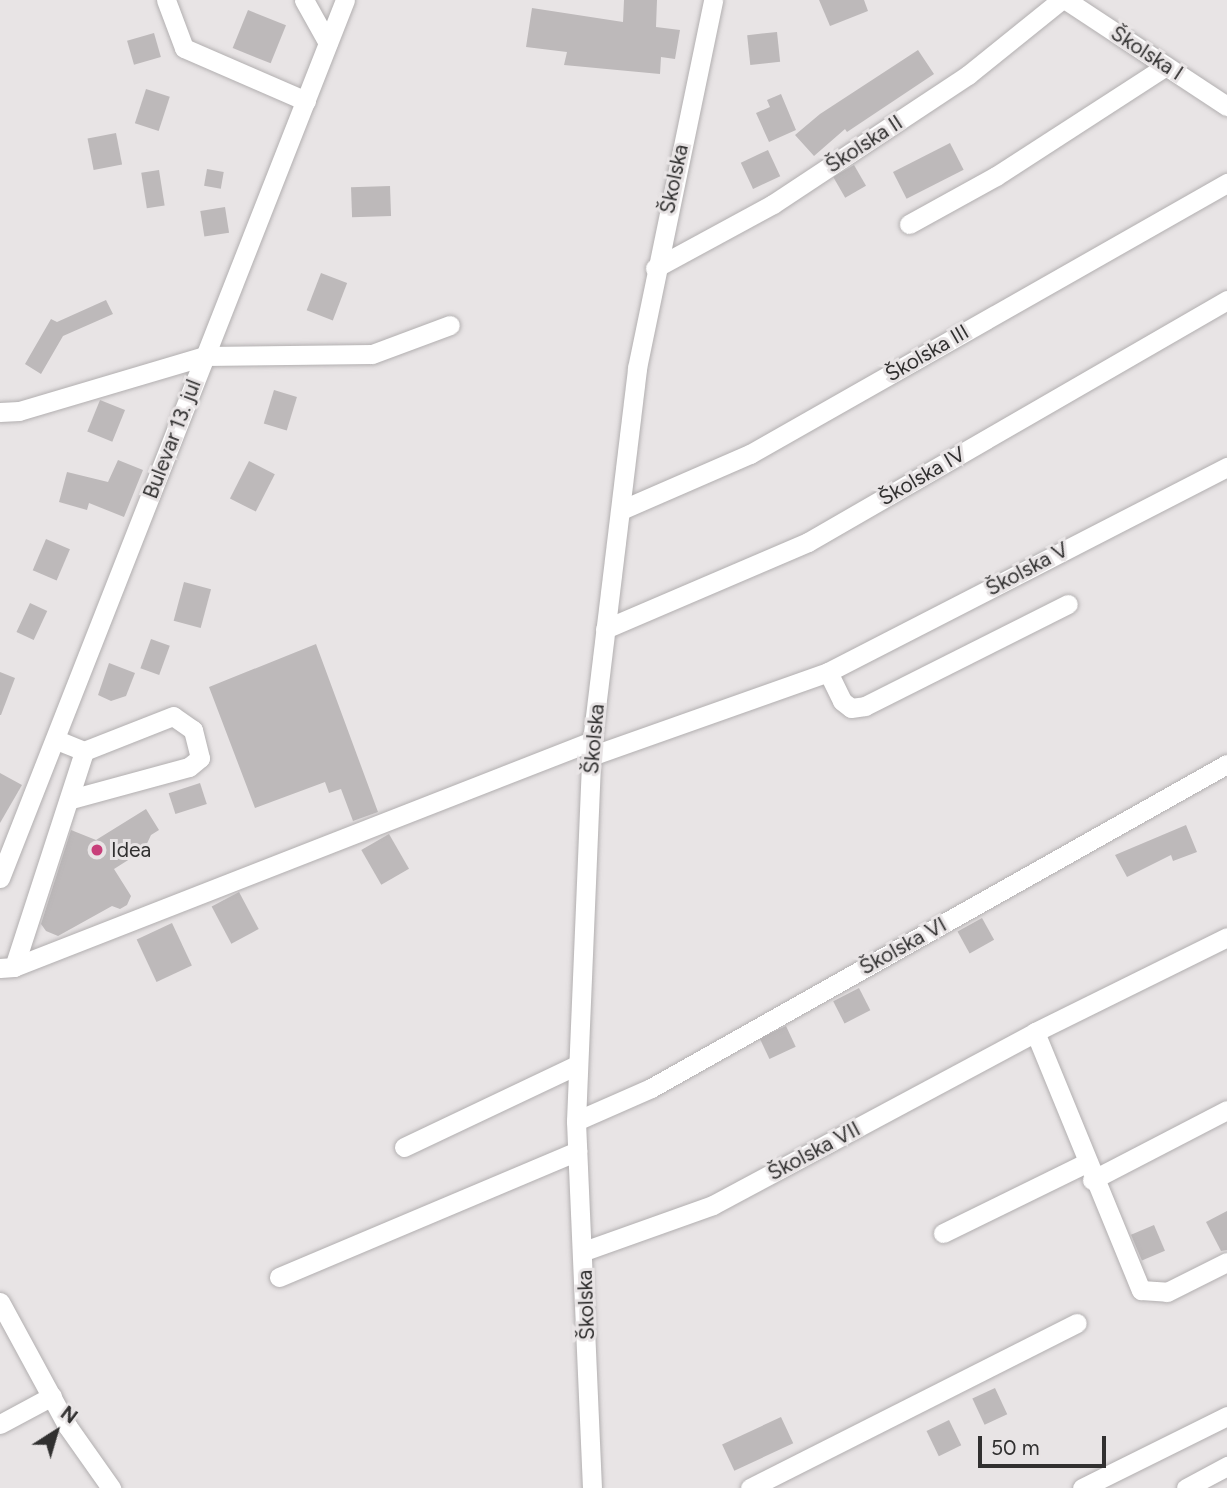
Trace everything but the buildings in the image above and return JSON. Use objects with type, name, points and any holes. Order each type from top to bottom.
[{"type":"street","points":[[166,0],[184,48],[306,101]]},
{"type":"street","points":[[304,0],[328,43]]},
{"type":"street","name":"Bulevar 13. jul","points":[[0,878],[345,0]]},
{"type":"street","name":"Školska","points":[[592,1488],[584,1251],[576,1121],[592,749],[637,368],[655,268],[713,0]]},
{"type":"street","name":"Školska II","points":[[655,268],[808,181],[968,75],[1061,0]]},
{"type":"street","name":"Školska I","points":[[1066,0],[1227,106]]},
{"type":"street","points":[[909,224],[996,176],[1166,66]]},
{"type":"street","name":"Školska III","points":[[621,510],[750,454],[1227,183]]},
{"type":"street","name":"Školska IV","points":[[605,629],[808,541],[1227,300]]},
{"type":"street","points":[[0,412],[19,411],[205,356],[372,354],[450,325]]},
{"type":"street","name":"Školska V","points":[[7,967],[592,749],[828,672],[1227,467]]},
{"type":"street","points":[[828,672],[842,701],[851,708],[865,706],[1068,604]]},
{"type":"street","points":[[55,739],[84,751],[173,716],[193,730],[200,758],[189,768],[71,799]]},
{"type":"street","points":[[7,967],[71,799],[84,751]]},
{"type":"street","name":"Školska VI","points":[[576,1121],[651,1088],[1227,764]]},
{"type":"street","name":"Školska VII","points":[[584,1251],[713,1205],[1035,1032],[1227,937]]},
{"type":"street","points":[[1035,1032],[1089,1172],[1141,1290],[1167,1292],[1227,1262]]},
{"type":"street","points":[[404,1147],[577,1065]]},
{"type":"street","points":[[943,1233],[1227,1110]]},
{"type":"street","points":[[279,1277],[577,1151]]},
{"type":"street","points":[[0,1302],[52,1396],[111,1488]]},
{"type":"street","points":[[750,1488],[1077,1324]]},
{"type":"street","points":[[0,1424],[52,1396]]},
{"type":"street","points":[[1082,1488],[1227,1416]]},
{"type":"street","points":[[1186,1488],[1227,1466]]},
{"type":"place","name":"Idea","points":[[97,850]]}]
